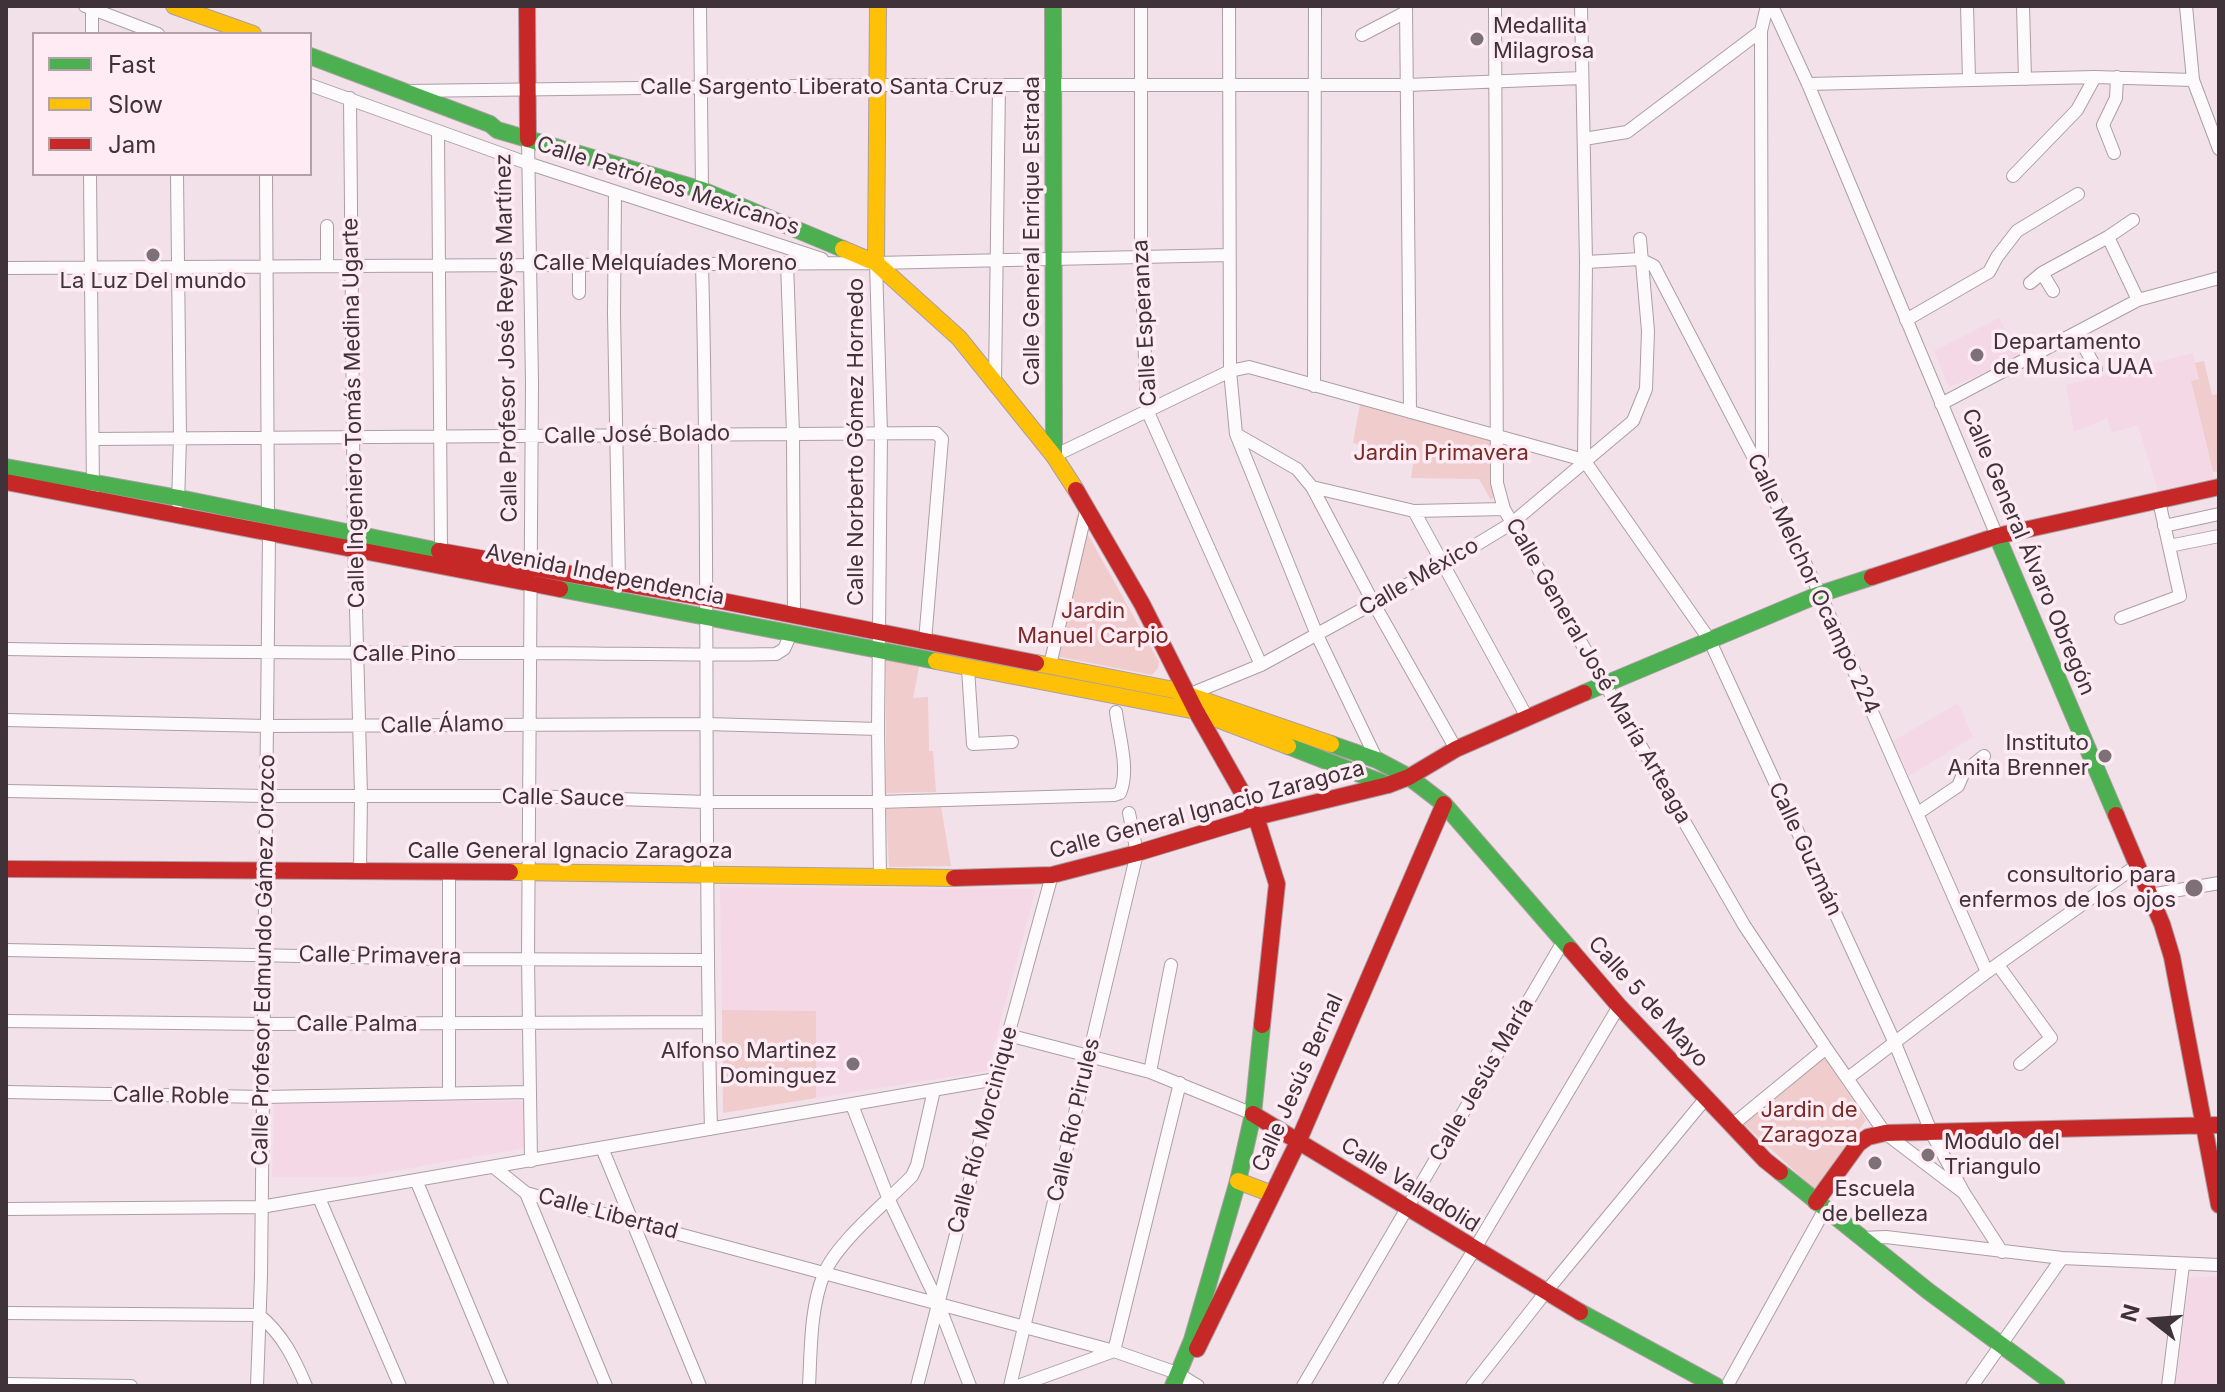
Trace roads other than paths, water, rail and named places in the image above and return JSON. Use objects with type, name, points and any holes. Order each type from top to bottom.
[{"type":"main road","points":[[174,6],[247,32]]},
{"type":"main road","name":"Calle Profesor José Reyes Martínez","points":[[527,6],[528,134]]},
{"type":"main road","name":"Calle Norberto Gómez Hornedo","points":[[876,263],[878,6]]},
{"type":"main road","name":"Calle General Enrique Estrada","points":[[1053,6],[1054,456]]},
{"type":"main road","name":"Calle Petróleos Mexicanos","points":[[312,57],[490,124],[500,120],[528,134],[562,142],[577,153],[702,190],[876,263],[959,338],[1054,456],[1142,604],[1196,711],[1256,817],[1277,884],[1253,1114],[1238,1181],[1192,1340],[1183,1382]]},
{"type":"main road","name":"Avenida Independencia","points":[[6,467],[93,490],[178,506],[268,516],[354,542],[532,576],[619,583],[707,598],[1188,695]]},
{"type":"main road","name":"Avenida Independencia","points":[[6,482],[93,490]]},
{"type":"main road","name":"Calle General Ignacio Zaragoza","points":[[6,869],[706,873],[920,879],[1052,875],[1256,817],[1388,785],[1409,777],[1456,749],[1820,594],[1997,536],[2219,487]]},
{"type":"main road","name":"Avenida Independencia","points":[[178,506],[269,534],[441,551],[707,617],[1196,711]]},
{"type":"main road","name":"Calle General Álvaro Obregón","points":[[1997,536],[2150,895],[2172,957],[2212,1126],[2219,1205]]},
{"type":"main road","name":"Calle 5 de Mayo","points":[[1188,695],[1377,760],[1409,777],[1444,804],[1619,1006],[1765,1160],[1861,1238],[2057,1386]]},
{"type":"main road","points":[[1196,711],[1388,785]]},
{"type":"main road","name":"Calle Jesús Bernal","points":[[1183,1382],[1298,1142],[1444,804]]},
{"type":"main road","name":"Calle Valladolid","points":[[1253,1114],[1545,1293],[1716,1386]]},
{"type":"main road","points":[[1821,1205],[1858,1144],[1868,1137],[1885,1133],[2212,1126]]},
{"type":"main road","points":[[1238,1181],[1272,1194]]},
{"type":"street","points":[[700,6],[702,190]]},
{"type":"street","name":"Calle Esperanza","points":[[1141,6],[1141,256],[1147,410],[1261,665]]},
{"type":"street","points":[[1229,6],[1230,371],[1236,434],[1317,635],[1377,760]]},
{"type":"street","points":[[1314,386],[1315,6]]},
{"type":"street","name":"Calle General José María Arteaga","points":[[1495,6],[1498,82],[1497,483],[1504,509],[1744,925],[1826,1048],[1885,1133],[1964,1193]]},
{"type":"street","points":[[1054,456],[1230,371],[1249,367],[1584,460],[1586,262],[1581,6]]},
{"type":"street","points":[[1758,466],[1762,457],[1761,31],[1770,6]]},
{"type":"street","name":"Calle General Álvaro Obregón","points":[[1770,6],[1808,84],[1997,536]]},
{"type":"street","points":[[1967,6],[1969,79]]},
{"type":"street","points":[[2023,6],[2025,79]]},
{"type":"street","points":[[2186,6],[2193,80],[2219,149]]},
{"type":"street","points":[[92,32],[88,7],[153,32]]},
{"type":"street","points":[[1362,35],[1406,9],[1410,412]]},
{"type":"street","points":[[1584,139],[1627,132],[1761,31]]},
{"type":"street","points":[[1808,84],[2095,77],[2193,80]]},
{"type":"street","points":[[2013,176],[2077,110],[2095,77]]},
{"type":"street","points":[[2114,153],[2103,125],[2116,98],[2117,77]]},
{"type":"street","name":"Calle Sargento Liberato Santa Cruz","points":[[398,91],[878,85],[1407,85],[1582,78]]},
{"type":"street","name":"Calle Petróleos Mexicanos","points":[[312,86],[527,163],[833,262]]},
{"type":"street","points":[[995,382],[999,86]]},
{"type":"street","name":"Calle Ingeniero Tomás Medina Ugarte","points":[[350,98],[360,872]]},
{"type":"street","points":[[438,132],[441,551]]},
{"type":"street","name":"Calle Profesor José Reyes Martínez","points":[[528,134],[532,576],[528,872],[531,1161]]},
{"type":"street","points":[[90,176],[93,490]]},
{"type":"street","points":[[177,176],[178,506]]},
{"type":"street","points":[[266,176],[268,516]]},
{"type":"street","points":[[615,192],[619,583]]},
{"type":"street","points":[[1906,320],[1989,272],[2017,231],[2078,194]]},
{"type":"street","points":[[2030,283],[2133,220]]},
{"type":"street","points":[[327,226],[327,266]]},
{"type":"street","points":[[2108,237],[2138,300]]},
{"type":"street","name":"Calle México","points":[[1188,695],[1261,665],[1443,565],[1512,523],[1633,421],[1646,389],[1648,331],[1640,239]]},
{"type":"street","name":"Calle Melquíades Moreno","points":[[6,268],[439,268],[528,264],[876,263],[1229,255]]},
{"type":"street","points":[[1586,262],[1640,259]]},
{"type":"street","name":"Calle Melchor Ocampo 224","points":[[1640,259],[1654,266],[1758,466],[1993,969],[2051,1038],[2020,1064]]},
{"type":"street","points":[[787,263],[793,434],[794,615]]},
{"type":"street","name":"Calle Norberto Gómez Hornedo","points":[[876,263],[881,434],[880,878]]},
{"type":"street","points":[[579,265],[579,293]]},
{"type":"street","points":[[702,265],[707,434],[706,960],[711,1129]]},
{"type":"street","points":[[2042,273],[2053,291]]},
{"type":"street","points":[[1941,404],[2138,300],[2219,278]]},
{"type":"street","points":[[2077,333],[2096,369]]},
{"type":"street","points":[[1236,434],[1297,469],[1312,487],[1456,749]]},
{"type":"street","name":"Calle José Bolado","points":[[93,439],[941,435],[925,641]]},
{"type":"street","name":"Calle Guzmán","points":[[1584,460],[1709,639],[1894,1041],[1932,1134],[1964,1193],[2002,1252]]},
{"type":"street","points":[[1312,487],[1414,511],[1504,509]]},
{"type":"street","points":[[2121,618],[2180,596],[2159,501]]},
{"type":"street","points":[[1050,665],[1087,507]]},
{"type":"street","points":[[1414,511],[1528,719]]},
{"type":"street","points":[[2164,526],[2219,514]]},
{"type":"street","name":"Calle Profesor Edmundo Gámez Orozco","points":[[257,1386],[269,534]]},
{"type":"street","points":[[2169,546],[2219,536]]},
{"type":"street","name":"Calle Pino","points":[[6,649],[357,654],[776,654],[784,649],[791,634]]},
{"type":"street","points":[[968,669],[973,744],[1012,742]]},
{"type":"street","name":"Calle Sauce","points":[[6,791],[265,796],[529,796],[706,802],[879,802],[1120,793],[1123,787],[1123,758],[1116,712]]},
{"type":"street","name":"Calle Álamo","points":[[6,720],[359,727],[707,724],[878,729]]},
{"type":"street","points":[[1918,813],[1958,786],[1964,772],[1984,756]]},
{"type":"street","points":[[1129,813],[1137,853]]},
{"type":"street","name":"Calle Río Pirules","points":[[1010,1386],[1137,853]]},
{"type":"street","points":[[1848,1078],[1894,1041],[2136,866]]},
{"type":"street","points":[[449,873],[449,1092]]},
{"type":"street","name":"Calle Río Morcinique","points":[[917,1386],[1052,875]]},
{"type":"street","points":[[2150,895],[2219,883]]},
{"type":"street","name":"Calle Jesús María","points":[[1303,1386],[1564,940]]},
{"type":"street","name":"Calle Primavera","points":[[6,950],[448,959],[706,960]]},
{"type":"street","points":[[1150,1072],[1171,965]]},
{"type":"street","points":[[1389,1386],[1619,1006]]},
{"type":"street","name":"Calle Palma","points":[[6,1021],[264,1024],[708,1022]]},
{"type":"street","points":[[1008,1035],[1150,1072],[1253,1114]]},
{"type":"street","points":[[1731,1126],[1826,1048]]},
{"type":"street","points":[[6,1209],[261,1207],[996,1079]]},
{"type":"street","points":[[1018,1386],[1114,1351],[1180,1083]]},
{"type":"street","points":[[809,1386],[815,1309],[824,1273],[835,1254],[912,1176],[934,1090]]},
{"type":"street","name":"Calle Roble","points":[[6,1092],[263,1097],[529,1092]]},
{"type":"street","points":[[1472,1386],[1706,1098]]},
{"type":"street","points":[[852,1105],[889,1200],[938,1303],[970,1386]]},
{"type":"street","points":[[602,1148],[700,1386]]},
{"type":"street","name":"Calle Libertad","points":[[495,1168],[526,1193],[1114,1351],[1183,1382]]},
{"type":"street","points":[[416,1180],[502,1386]]},
{"type":"street","points":[[526,1193],[606,1386]]},
{"type":"street","points":[[319,1198],[400,1386]]},
{"type":"street","points":[[1727,1386],[1821,1205]]},
{"type":"street","points":[[1861,1238],[1886,1237],[2062,1258],[2219,1265]]},
{"type":"street","points":[[1972,1386],[2062,1258]]},
{"type":"street","points":[[2168,1386],[2183,1265]]},
{"type":"street","points":[[6,1313],[259,1315],[273,1326],[288,1346],[306,1386]]},
{"type":"street","points":[[6,1384],[131,1386]]},
{"type":"place","name":"Medallita Milagrosa","points":[[1477,39]]},
{"type":"place","name":"La Luz Del mundo","points":[[153,255]]},
{"type":"place","name":"Departamento de Musica UAA","points":[[1977,355]]},
{"type":"place","name":"Instituto Anita Brenner","points":[[2105,756]]},
{"type":"place","name":"consultorio para enfermos de los ojos","points":[[2194,888]]},
{"type":"place","name":"Alfonso Martinez Dominguez","points":[[853,1064]]},
{"type":"place","name":"Modulo del Triangulo","points":[[1928,1155]]},
{"type":"place","name":"Escuela de belleza","points":[[1875,1163]]},
{"type":"park label","name":"Jardin Primavera","points":[[1441,453]]},
{"type":"park label","name":"Jardin Manuel Carpio","points":[[1093,624]]},
{"type":"park label","name":"Jardin de Zaragoza","points":[[1809,1122]]}]
